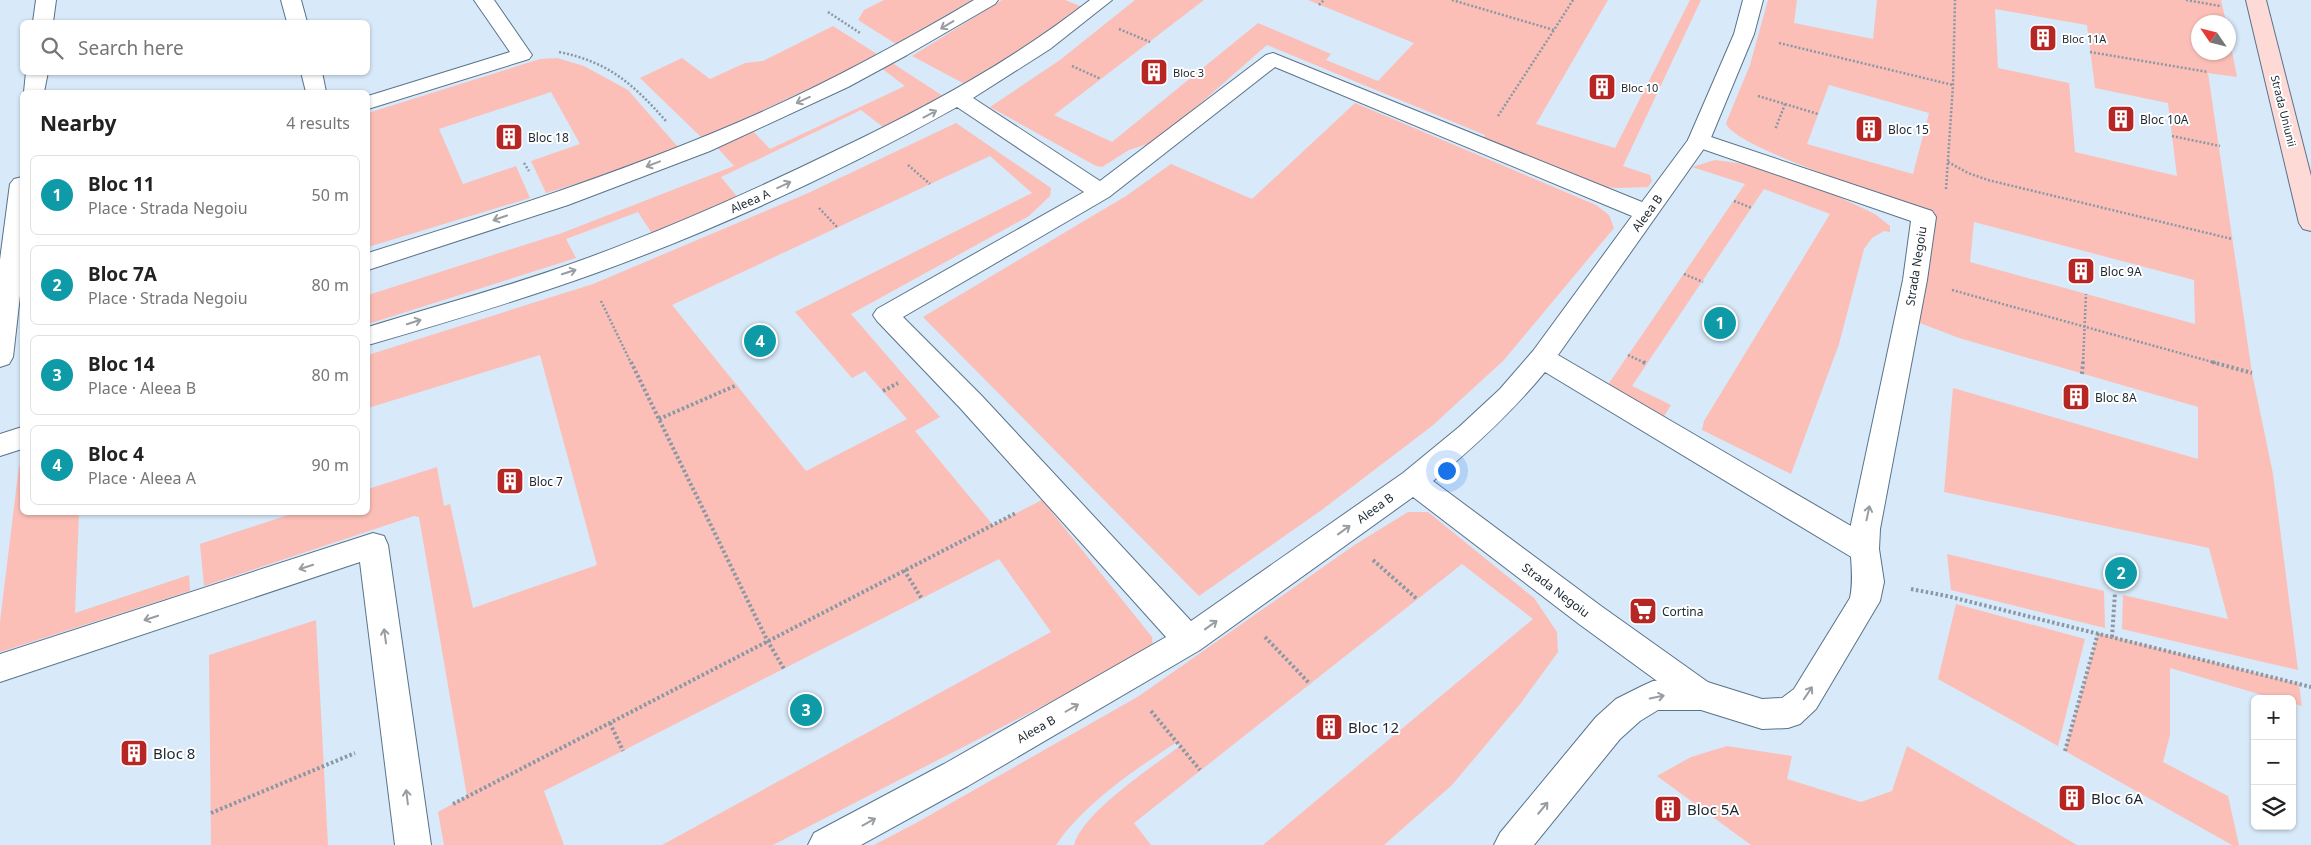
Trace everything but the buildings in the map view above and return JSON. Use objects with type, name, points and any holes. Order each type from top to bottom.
[{"type":"main road","name":"Strada Uniunii","points":[[2256,0],[2311,223]]},
{"type":"street","points":[[43,20],[46,0]]},
{"type":"street","points":[[291,0],[296,20]]},
{"type":"street","points":[[370,102],[522,55],[484,0]]},
{"type":"street","points":[[370,261],[546,203],[692,149],[792,105],[876,64],[988,0]]},
{"type":"street","name":"Aleea A","points":[[370,335],[618,256],[728,211],[892,133],[959,98],[1031,55],[1102,0]]},
{"type":"street","name":"Aleea B","points":[[826,845],[956,775],[1189,640],[1412,481],[1469,435],[1510,396],[1542,358],[1699,140],[1720,95],[1744,34],[1753,0]]},
{"type":"street","points":[[1189,640],[935,364],[886,315],[1101,192],[1273,59],[1646,213]]},
{"type":"street","points":[[34,90],[36,75]]},
{"type":"street","points":[[312,75],[316,90]]},
{"type":"street","points":[[959,98],[1101,192]]},
{"type":"street","name":"Strada Negoiu","points":[[1512,845],[1608,728],[1628,710],[1653,696],[1675,694],[1701,695],[1762,714],[1788,713],[1805,699],[1865,602],[1869,582],[1864,549],[1865,529],[1915,280],[1924,217],[1699,140]]},
{"type":"street","points":[[0,357],[20,208]]},
{"type":"street","points":[[1542,358],[1864,549]]},
{"type":"street","points":[[0,368],[20,363]]},
{"type":"street","points":[[0,445],[20,439]]},
{"type":"street","name":"Strada Negoiu","points":[[1412,481],[1590,615],[1701,695]]},
{"type":"street","points":[[0,668],[374,545],[412,836]]},
{"type":"path","points":[[1319,4],[1324,0]]},
{"type":"path","points":[[1452,0],[1554,30]]},
{"type":"path","points":[[1479,144],[1573,0]]},
{"type":"path","points":[[1924,217],[1936,212],[1944,205],[1953,85],[1955,0]]},
{"type":"path","points":[[2186,0],[2223,6]]},
{"type":"path","points":[[1744,34],[1953,85]]},
{"type":"path","points":[[522,55],[547,50],[590,58],[609,67],[630,82],[692,149]]},
{"type":"path","points":[[2090,52],[2208,72]]},
{"type":"path","points":[[1749,94],[1818,114]]},
{"type":"path","points":[[1772,136],[1785,104]]},
{"type":"path","points":[[2172,136],[2220,146]]},
{"type":"path","points":[[1948,162],[1968,173],[1988,180],[2232,239]]},
{"type":"path","points":[[1734,201],[1752,208]]},
{"type":"path","points":[[582,268],[593,284],[767,640],[784,669]]},
{"type":"path","points":[[1684,274],[1703,282]]},
{"type":"path","points":[[1915,280],[2252,373]]},
{"type":"path","points":[[2082,374],[2086,294]]},
{"type":"path","points":[[1628,355],[1647,364]]},
{"type":"path","points":[[658,419],[736,385]]},
{"type":"path","points":[[412,836],[610,723],[767,640],[1055,494]]},
{"type":"path","points":[[1342,532],[1417,599]]},
{"type":"path","points":[[904,570],[922,599]]},
{"type":"path","points":[[1869,582],[1947,596],[2311,687]]},
{"type":"path","points":[[2112,637],[2115,593]]},
{"type":"path","points":[[1237,606],[1310,684]]},
{"type":"path","points":[[2065,751],[2098,634]]},
{"type":"path","points":[[1124,678],[1200,770]]},
{"type":"path","points":[[610,723],[623,751]]},
{"type":"path","points":[[211,813],[399,733]]},
{"type":"shaded area","points":[[884,0],[972,0],[896,44],[858,20],[864,10]]},
{"type":"shaded area","points":[[1002,0],[1065,0],[1090,10],[974,89],[912,56]]},
{"type":"shaded area","points":[[1135,0],[1204,0],[1054,115],[1112,142],[1258,23],[1331,54],[1326,60],[1378,81],[1414,43],[1308,0],[1608,0],[1536,124],[1615,148],[1690,0],[1701,0],[1623,166],[1650,175],[1652,181],[1648,187],[1618,188],[1603,187],[1479,144],[1485,135],[1267,45],[1163,136],[1154,142],[1129,150],[1102,167],[1096,166],[990,107],[1060,60]]},
{"type":"shaded area","points":[[1768,0],[1797,0],[1794,23],[1873,39],[1877,0],[2221,0],[2224,15],[2191,15],[2191,60],[2234,60],[2237,77],[2208,73],[2252,373],[2273,474],[2298,670],[2122,629],[2123,595],[2228,619],[2209,548],[1944,492],[1953,388],[2198,459],[2198,407],[1959,338],[1907,318],[1924,217],[1935,212],[1810,169],[1753,144],[1734,132],[1726,123],[1750,65]],"holes":[[[1995,9],[2087,25],[2095,88],[2168,103],[2177,176],[2075,152],[2069,83],[1998,68]],[[1829,85],[1929,113],[1913,174],[1807,144]],[[1974,222],[2194,280],[2195,324],[1970,262]]]},
{"type":"shaded area","points":[[833,26],[880,56],[702,138],[640,78],[682,58],[710,79],[745,63],[763,61]]},
{"type":"shaded area","points":[[557,58],[584,66],[628,90],[678,147],[615,172],[546,193],[531,161],[580,144],[551,92],[439,129],[463,184],[516,166],[530,198],[370,246],[370,112],[540,59]]},
{"type":"shaded area","points":[[886,59],[943,96],[883,127],[861,110],[721,177],[739,199],[653,235],[638,212],[566,239],[576,258],[370,323],[370,294],[562,233],[734,166],[713,143],[749,127],[770,149],[905,86],[876,64]]},
{"type":"shaded area","points":[[1355,103],[1596,205],[1609,215],[1614,228],[1504,360],[1432,426],[1323,509],[1199,596],[923,317],[1126,196],[1171,164],[1252,199]]},
{"type":"shaded area","points":[[956,123],[1051,188],[1050,196],[1029,216],[851,314],[940,417],[915,431],[993,525],[1042,500],[1152,637],[1153,649],[773,845],[662,845],[1051,632],[999,559],[544,791],[564,845],[444,845],[438,812],[467,796],[419,517],[414,516],[204,586],[200,544],[288,515],[370,515],[370,488],[437,467],[444,506],[450,504],[473,608],[597,565],[540,355],[370,407],[370,354],[593,284],[806,194]],"holes":[[[990,156],[1032,193],[795,312],[852,378],[865,371],[907,419],[806,471],[672,305]]]},
{"type":"shaded area","points":[[1715,160],[1759,166],[1822,189],[1875,214],[1890,226],[1890,232],[1884,231],[1872,238],[1864,249],[1839,344],[1791,474],[1702,430],[1704,421],[1830,214],[1764,189],[1632,386],[1671,405],[1663,418],[1605,389],[1745,184],[1692,167]]},
{"type":"shaded area","points":[[19,466],[20,515],[79,515],[75,613],[189,575],[190,591],[0,652],[0,622]]},
{"type":"shaded area","points":[[1408,512],[1428,512],[1534,598],[1557,632],[1558,652],[1521,703],[1452,785],[1384,845],[1263,845],[1533,619],[1462,564],[1134,823],[1151,845],[1074,845],[1080,832],[1104,805],[1136,778],[1180,746],[1177,742],[1111,788],[1081,815],[1056,845],[874,845],[1139,696],[1356,544]]},
{"type":"shaded area","points":[[1947,554],[2104,591],[2105,628],[1951,590]]},
{"type":"shaded area","points":[[1956,604],[2085,639],[2058,746],[1938,679]]},
{"type":"shaded area","points":[[316,620],[328,845],[211,845],[209,655]]},
{"type":"shaded area","points":[[2098,633],[2299,684],[2302,706],[2296,704],[2296,695],[2262,695],[2170,668],[2170,735],[2163,762],[2228,796],[2239,845],[2232,845],[2065,751]]},
{"type":"shaded area","points":[[1727,746],[1792,756],[1787,779],[1861,802],[1892,791],[1907,746],[2077,845],[1751,845],[1657,776],[1691,757]]},
{"type":"place","name":"Bloc 11A","points":[[2043,38]]},
{"type":"place","name":"Bloc 3","points":[[1154,72]]},
{"type":"place","name":"Bloc 10","points":[[1602,87]]},
{"type":"place","name":"Bloc 10A","points":[[2121,119]]},
{"type":"place","name":"Bloc 15","points":[[1869,129]]},
{"type":"place","name":"Bloc 18","points":[[509,137]]},
{"type":"place","name":"Bloc 9A","points":[[2081,271]]},
{"type":"place","name":"Bloc 11","points":[[1720,323]]},
{"type":"place","name":"Bloc 4","points":[[760,341]]},
{"type":"place","name":"Bloc 8A","points":[[2076,397]]},
{"type":"place","name":"Bloc 7","points":[[510,481]]},
{"type":"place","name":"Bloc 7A","points":[[2121,573]]},
{"type":"place","name":"Cortina","points":[[1643,611]]},
{"type":"place","name":"Bloc 14","points":[[806,710]]},
{"type":"place","name":"Bloc 12","points":[[1329,727]]},
{"type":"place","name":"Bloc 8","points":[[134,753]]},
{"type":"place","name":"Bloc 6A","points":[[2072,798]]},
{"type":"place","name":"Bloc 5A","points":[[1668,809]]}]
